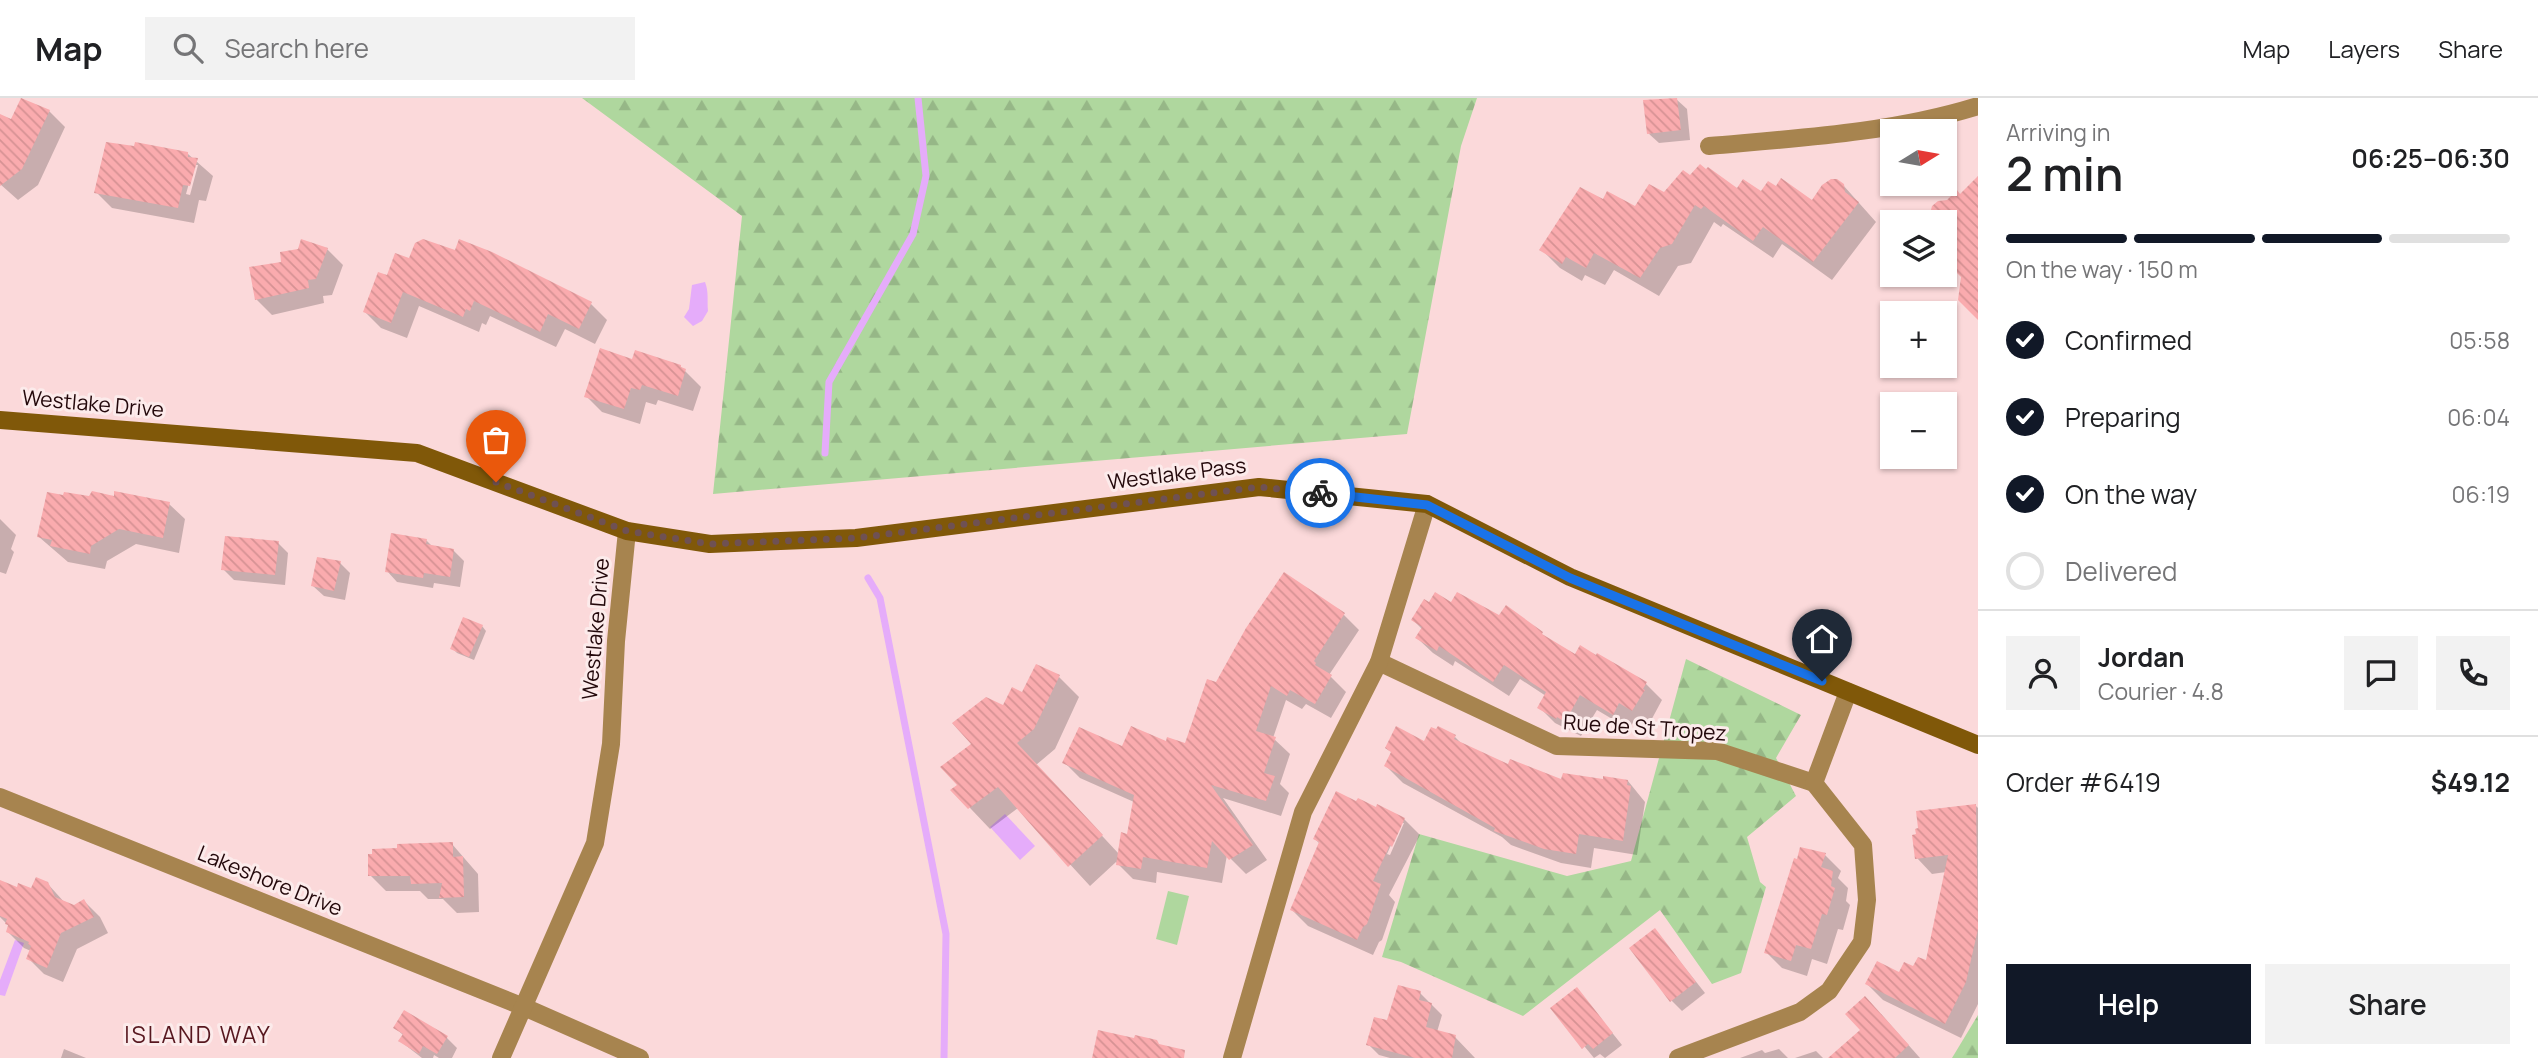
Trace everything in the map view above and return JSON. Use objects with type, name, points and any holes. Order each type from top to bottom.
[{"type":"street","points":[[1709,146],[1833,134],[1893,125],[1978,106]]},
{"type":"street","name":"Westlake Drive","points":[[0,420],[417,453],[627,531],[616,641],[611,744],[595,843],[501,1058]]},
{"type":"street","name":"Westlake Pass","points":[[627,531],[710,544],[856,538],[1259,487],[1427,505],[1570,578],[1978,745]]},
{"type":"street","points":[[1233,1058],[1303,811],[1379,662],[1427,505]]},
{"type":"street","name":"Rue de St Tropez","points":[[1379,662],[1557,746],[1717,751],[1814,783]]},
{"type":"street","points":[[1678,1058],[1800,1012],[1829,991],[1862,942],[1867,900],[1863,845],[1814,783],[1848,692]]},
{"type":"street","name":"Lakeshore Drive","points":[[0,797],[524,1007],[640,1058]]},
{"type":"green space","points":[[582,98],[1477,98],[1461,146],[1407,434],[713,494],[742,216]]},
{"type":"green space","points":[[1686,659],[1801,715],[1776,758],[1796,796],[1747,837],[1760,882],[1766,887],[1741,973],[1712,984],[1660,910],[1523,1016],[1401,962],[1382,957],[1419,834],[1567,876],[1631,861]]},
{"type":"green space","points":[[1168,891],[1189,896],[1177,945],[1156,939]]},
{"type":"green space","points":[[1978,1015],[1978,1058],[1952,1058]]},
{"type":"shaded area","points":[[705,282],[708,311],[702,321],[693,326],[684,317],[689,309],[692,285]]},
{"type":"shaded area","points":[[1005,814],[1035,846],[1020,860],[990,827]]},
{"type":"shaded area","points":[[15,940],[24,943],[5,996],[0,995],[0,980]]},
{"type":"building","points":[[21,98],[50,110],[22,169],[0,186],[0,114],[11,119]]},
{"type":"building","points":[[1677,98],[1681,130],[1647,134],[1643,100]]},
{"type":"building","points":[[106,142],[134,146],[135,142],[188,152],[188,157],[198,158],[190,186],[183,185],[178,208],[94,193]]},
{"type":"building","points":[[1700,164],[1737,188],[1743,179],[1761,191],[1768,181],[1776,186],[1781,178],[1812,200],[1822,185],[1831,179],[1837,179],[1844,184],[1845,192],[1859,202],[1813,262],[1763,227],[1753,241],[1704,206],[1701,209],[1695,205],[1672,244],[1660,248],[1640,278],[1594,253],[1586,268],[1566,257],[1562,264],[1539,250],[1580,187],[1603,199],[1607,191],[1635,206],[1649,184],[1664,192],[1683,170],[1690,175]]},
{"type":"building","points":[[1978,176],[1978,320],[1958,300],[1961,277],[1957,273],[1957,210],[1931,210],[1938,201],[1957,196],[1957,190],[1960,194]]},
{"type":"building","points":[[301,239],[328,248],[316,279],[308,280],[309,288],[255,300],[249,267],[281,262],[280,252],[298,249]]},
{"type":"building","points":[[423,239],[455,250],[459,239],[492,252],[592,302],[579,329],[548,314],[540,332],[474,301],[470,311],[466,309],[463,317],[403,292],[391,323],[363,312],[378,272],[387,275],[395,253],[409,258],[415,243]]},
{"type":"building","points":[[600,348],[632,359],[635,350],[681,365],[686,369],[678,396],[642,385],[640,390],[631,388],[624,409],[584,397]]},
{"type":"building","points":[[92,491],[114,496],[114,491],[170,502],[163,538],[119,529],[91,546],[90,554],[50,546],[52,540],[37,537],[47,492],[89,496]]},
{"type":"building","points":[[391,533],[427,539],[426,544],[454,549],[450,577],[424,573],[423,578],[385,572]]},
{"type":"building","points":[[225,536],[279,541],[275,575],[221,570]]},
{"type":"building","points":[[317,557],[341,561],[334,591],[311,586]]},
{"type":"building","points":[[1284,572],[1345,613],[1314,661],[1315,665],[1332,675],[1315,704],[1290,690],[1287,696],[1271,686],[1256,731],[1276,737],[1264,773],[1275,776],[1266,801],[1211,785],[1253,845],[1229,860],[1212,841],[1207,868],[1143,857],[1141,869],[1116,865],[1121,832],[1127,834],[1134,795],[1062,763],[1079,727],[1122,746],[1131,726],[1166,741],[1167,737],[1185,743],[1207,679],[1216,682],[1246,628]]},
{"type":"building","points":[[1435,592],[1451,602],[1457,592],[1499,615],[1506,605],[1543,632],[1542,634],[1575,654],[1580,645],[1647,682],[1643,689],[1645,690],[1632,711],[1619,703],[1613,715],[1580,695],[1565,722],[1557,717],[1556,719],[1537,708],[1546,692],[1504,665],[1493,682],[1439,646],[1437,651],[1415,638],[1422,627],[1411,620],[1424,599],[1429,602]]},
{"type":"building","points":[[463,617],[483,625],[469,657],[450,649]]},
{"type":"building","points":[[1036,664],[1060,675],[1034,729],[1017,743],[1103,835],[1068,867],[998,787],[968,809],[950,790],[957,785],[940,767],[971,744],[952,723],[986,697],[1003,705],[1012,687],[1022,692]]},
{"type":"building","points":[[1396,726],[1424,741],[1431,727],[1436,729],[1438,726],[1456,735],[1454,739],[1508,764],[1510,759],[1561,779],[1563,773],[1628,780],[1627,785],[1631,786],[1623,841],[1579,834],[1576,854],[1544,849],[1494,831],[1495,828],[1384,766],[1391,752],[1385,748]]},
{"type":"building","points":[[1336,791],[1356,801],[1358,798],[1376,807],[1377,804],[1405,818],[1373,881],[1381,884],[1367,924],[1357,940],[1290,910],[1319,842],[1313,839]]},
{"type":"building","points":[[1976,804],[1978,929],[1966,982],[1945,1024],[1865,984],[1877,961],[1899,972],[1904,962],[1913,966],[1918,957],[1926,960],[1948,855],[1915,859],[1912,835],[1916,834],[1915,829],[1918,828],[1916,811]]},
{"type":"building","points":[[453,842],[453,857],[463,856],[464,897],[439,898],[442,883],[411,884],[410,876],[368,876],[368,854],[372,854],[372,849],[397,848],[397,844]]},
{"type":"building","points":[[1800,847],[1826,853],[1821,867],[1833,871],[1831,886],[1835,888],[1827,915],[1822,914],[1811,949],[1796,945],[1791,961],[1764,953],[1794,858],[1797,859]]},
{"type":"building","points":[[36,877],[48,882],[55,897],[74,905],[84,899],[94,917],[61,933],[47,968],[26,959],[31,946],[29,942],[6,932],[7,919],[0,916],[0,880],[17,887],[18,883],[31,888]]},
{"type":"building","points":[[1655,928],[1696,982],[1670,1002],[1629,948]]},
{"type":"building","points":[[1398,985],[1421,991],[1419,1000],[1432,1003],[1426,1027],[1456,1035],[1452,1058],[1415,1058],[1366,1045],[1374,1017],[1387,1020]]},
{"type":"building","points":[[1577,987],[1613,1033],[1593,1049],[1588,1044],[1582,1049],[1550,1008]]},
{"type":"building","points":[[1865,996],[1909,1045],[1895,1058],[1828,1058],[1860,1030],[1845,1014]]},
{"type":"building","points":[[404,1010],[448,1036],[437,1054],[423,1046],[419,1054],[398,1041],[403,1034],[393,1028]]},
{"type":"building","points":[[1098,1030],[1157,1040],[1159,1044],[1185,1050],[1184,1058],[1092,1058]]},
{"type":"waterway","points":[[825,453],[829,382],[913,234],[926,176],[918,98]]},
{"type":"waterway","points":[[868,578],[880,598],[946,934],[944,1058]]},
{"type":"way so far","points":[[496,482],[627,531],[710,544],[856,538],[1259,487],[1320,493]]},
{"type":"district","name":"ISLAND WAY","points":[[198,1035]]},
{"type":"route","points":[[1320,493],[1427,505],[1570,578],[1822,681]]}]
